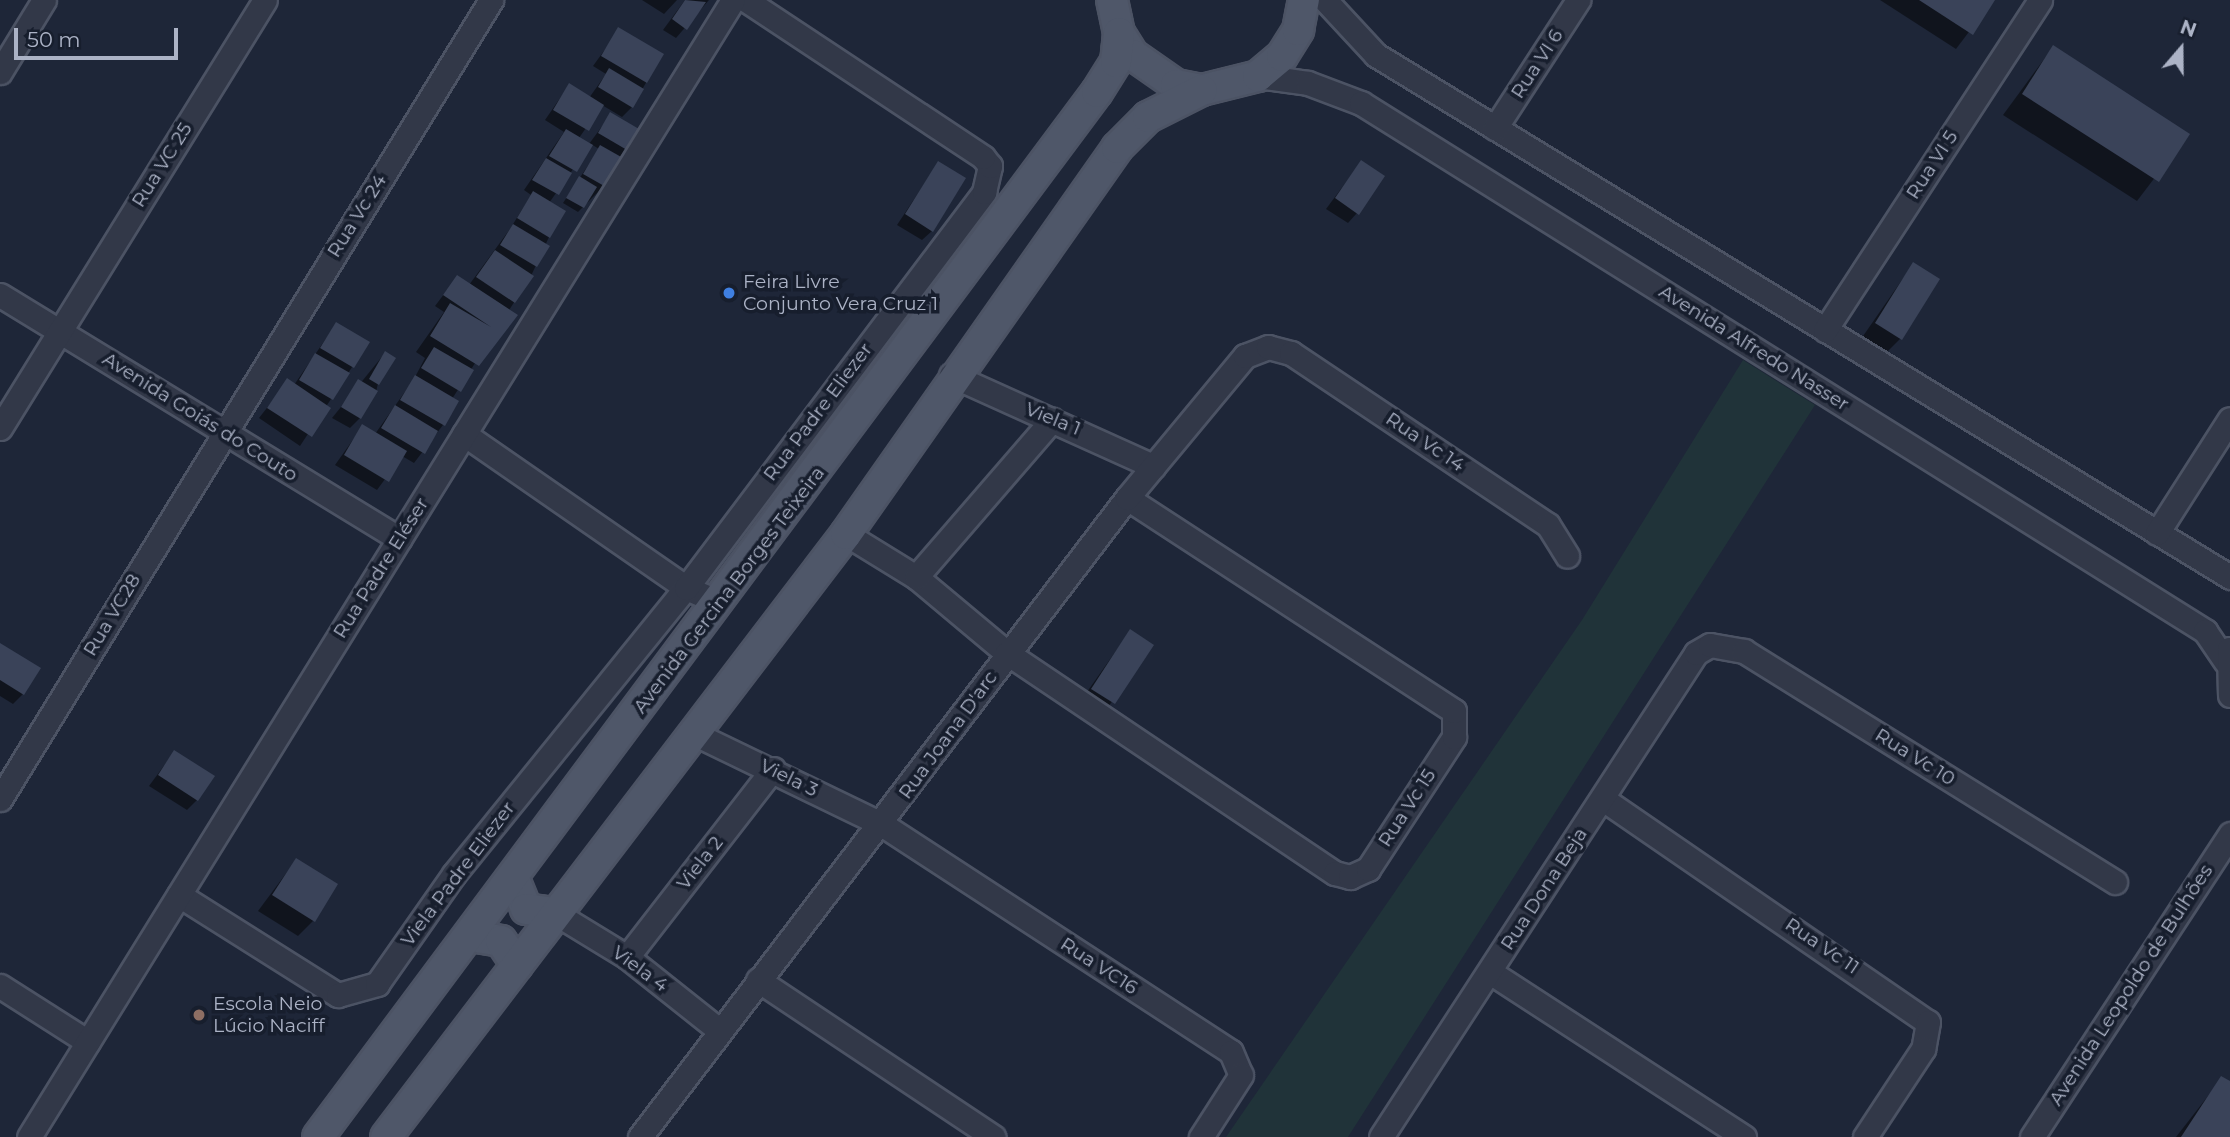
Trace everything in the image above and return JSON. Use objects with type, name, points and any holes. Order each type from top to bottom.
[{"type":"main road","points":[[1112,0],[1119,33],[1153,73],[1202,90]]},
{"type":"main road","points":[[386,1137],[846,534],[951,375],[1116,148],[1148,117],[1202,90],[1258,76],[1292,38],[1304,0]]},
{"type":"main road","name":"Avenida Gercina Borges Teixeira","points":[[318,1137],[514,879],[1097,92],[1116,62],[1119,33]]},
{"type":"main road","points":[[514,879],[526,909],[555,913]]},
{"type":"main road","points":[[470,936],[501,942],[517,965]]},
{"type":"street","points":[[0,72],[44,0]]},
{"type":"street","name":"Rua VC 25","points":[[0,428],[265,0]]},
{"type":"street","name":"Rua Vc 24","points":[[224,432],[491,0]]},
{"type":"street","name":"Rua Padre Eléser","points":[[29,1137],[733,0]]},
{"type":"street","name":"Rua Padre Eliezer","points":[[686,588],[990,178],[983,157],[746,0]]},
{"type":"street","points":[[1325,0],[1376,55],[2230,577]]},
{"type":"street","name":"Rua VI 6","points":[[1495,128],[1578,0]]},
{"type":"street","name":"Rua VI 5","points":[[1825,330],[2040,0]]},
{"type":"street","name":"Avenida Alfredo Nasser","points":[[1258,76],[1308,83],[1360,103],[2205,631],[2228,652]]},
{"type":"street","name":"Avenida Goiás do Couto","points":[[0,295],[399,539]]},
{"type":"street","name":"Rua Joana D'arc","points":[[640,1137],[758,980],[883,825],[1007,653],[1127,498],[1245,356],[1268,347]]},
{"type":"street","name":"Rua Vc 14","points":[[1268,347],[1291,354],[1548,525],[1566,556]]},
{"type":"street","name":"Viela 1","points":[[951,375],[1153,466]]},
{"type":"street","points":[[2157,533],[2230,419]]},
{"type":"street","points":[[916,577],[1052,420]]},
{"type":"street","name":"Rua VC28","points":[[0,799],[224,432]]},
{"type":"street","points":[[464,434],[686,588],[719,602]]},
{"type":"street","name":"Rua Vc 15","points":[[1007,653],[1335,873],[1350,877],[1368,869],[1454,737],[1454,711],[1127,498]]},
{"type":"street","points":[[846,534],[916,577],[1007,653]]},
{"type":"street","name":"Viela Padre Eliezer","points":[[178,895],[338,995],[377,984],[454,874],[686,588]]},
{"type":"street","name":"Rua Dona Beja","points":[[1381,1137],[1696,653],[1710,645]]},
{"type":"street","name":"Rua Vc 10","points":[[1710,645],[1744,651],[2115,882]]},
{"type":"street","points":[[2228,652],[2230,695]]},
{"type":"street","name":"Viela 3","points":[[692,733],[773,769],[883,825]]},
{"type":"street","name":"Viela 2","points":[[628,957],[773,769]]},
{"type":"street","name":"Rua Vc 11","points":[[1603,799],[1928,1022],[1923,1049],[1865,1137]]},
{"type":"street","name":"Rua VC16","points":[[883,825],[1231,1052],[1241,1075],[1201,1137]]},
{"type":"street","name":"Avenida Leopoldo de Bulhões","points":[[2032,1137],[2230,834]]},
{"type":"street","name":"Viela 4","points":[[555,913],[628,957],[720,1031]]},
{"type":"street","points":[[1490,972],[1744,1137]]},
{"type":"street","points":[[758,980],[993,1137]]},
{"type":"street","points":[[0,986],[88,1042]]},
{"type":"shaded area","points":[[1743,360],[1815,405],[1348,1137],[1226,1137],[1582,620]]},
{"type":"building","points":[[685,0],[706,2],[687,30],[672,19]]},
{"type":"building","points":[[1919,0],[1995,0],[1973,35]]},
{"type":"building","points":[[618,27],[664,54],[647,83],[601,56]]},
{"type":"building","points":[[2053,45],[2190,134],[2159,182],[2022,94]]},
{"type":"building","points":[[609,68],[644,89],[633,108],[598,87]]},
{"type":"building","points":[[569,83],[604,105],[589,131],[553,110]]},
{"type":"building","points":[[610,112],[639,129],[627,150],[598,133]]},
{"type":"building","points":[[566,129],[593,145],[577,172],[549,156]]},
{"type":"building","points":[[600,145],[623,158],[606,187],[583,174]]},
{"type":"building","points":[[546,158],[572,173],[559,195],[532,180]]},
{"type":"building","points":[[1361,160],[1385,176],[1359,215],[1335,198]]},
{"type":"building","points":[[938,161],[966,178],[933,232],[905,214]]},
{"type":"building","points":[[579,176],[597,187],[584,208],[566,198]]},
{"type":"building","points":[[533,191],[566,211],[550,238],[517,218]]},
{"type":"building","points":[[513,224],[550,246],[537,267],[500,245]]},
{"type":"building","points":[[495,250],[534,276],[515,303],[476,277]]},
{"type":"building","points":[[1913,262],[1940,279],[1902,340],[1875,323]]},
{"type":"building","points":[[457,275],[518,315],[479,366],[430,336],[450,303],[491,327],[443,295]]},
{"type":"building","points":[[336,322],[370,342],[354,368],[320,348]]},
{"type":"building","points":[[434,347],[474,370],[461,392],[421,368]]},
{"type":"building","points":[[385,351],[396,358],[379,385],[369,379]]},
{"type":"building","points":[[315,353],[350,373],[333,400],[299,380]]},
{"type":"building","points":[[415,375],[459,401],[445,426],[400,400]]},
{"type":"building","points":[[287,378],[331,408],[312,437],[267,408]]},
{"type":"building","points":[[358,379],[378,391],[361,419],[341,407]]},
{"type":"building","points":[[395,405],[438,431],[425,454],[381,428]]},
{"type":"building","points":[[362,424],[407,451],[389,482],[344,455]]},
{"type":"building","points":[[1130,629],[1154,645],[1115,704],[1091,689]]},
{"type":"building","points":[[0,643],[41,668],[24,695],[0,680]]},
{"type":"building","points":[[174,750],[215,776],[198,801],[158,775]]},
{"type":"building","points":[[296,858],[338,884],[315,922],[272,895]]},
{"type":"building","points":[[2221,1076],[2230,1081],[2230,1137],[2181,1137]]},
{"type":"place","name":"Feira Livre Conjunto Vera Cruz 1","points":[[729,293]]},
{"type":"place","name":"Escola Neio Lúcio Naciff","points":[[199,1015]]}]
